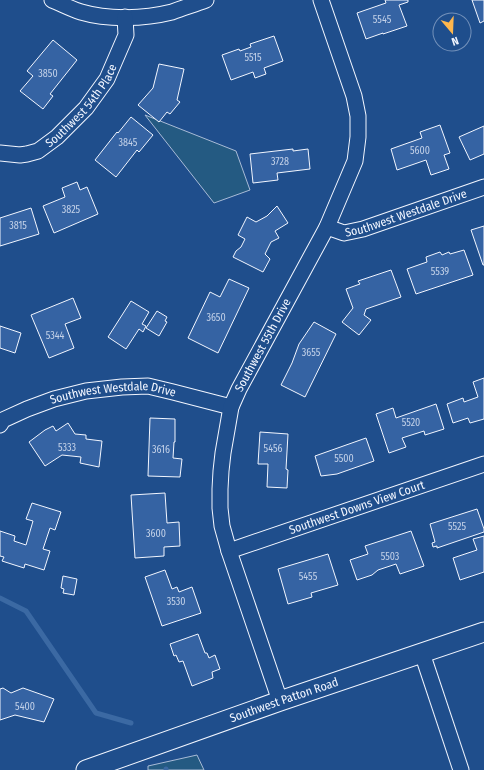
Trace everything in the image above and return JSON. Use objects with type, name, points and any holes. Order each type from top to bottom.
[{"type":"street","points":[[52,0],[80,12],[104,16],[125,17],[151,16],[171,12],[206,0]]},
{"type":"street","name":"Southwest 55th Drive","points":[[280,701],[229,551],[222,526],[220,508],[220,471],[231,407],[327,227],[355,161],[358,137],[358,116],[354,96],[321,0]]},
{"type":"street","name":"Southwest 54th Place","points":[[0,154],[27,154],[38,151],[57,137],[86,108],[107,79],[126,35],[125,17]]},
{"type":"street","name":"Southwest Westdale Drive","points":[[327,227],[344,233],[363,229],[484,187]]},
{"type":"street","name":"Southwest Westdale Drive","points":[[0,425],[3,420],[27,408],[54,399],[86,391],[122,387],[148,386],[231,407]]},
{"type":"street","name":"Southwest Downs View Court","points":[[229,551],[484,464]]},
{"type":"street","name":"Southwest Patton Road","points":[[86,770],[280,701],[484,632]]},
{"type":"street","points":[[422,653],[461,770]]},
{"type":"shaded area","points":[[145,115],[236,151],[250,190],[214,203]]},
{"type":"shaded area","points":[[197,755],[204,770],[148,770],[148,766]]},
{"type":"building","points":[[385,0],[408,0],[408,2],[399,5],[407,26],[366,39],[357,13],[386,3]]},
{"type":"building","points":[[472,0],[484,0],[484,21],[480,23]]},
{"type":"building","points":[[274,36],[283,61],[264,68],[266,74],[255,78],[253,72],[231,80],[222,55],[239,49],[240,51],[251,47],[250,44]]},
{"type":"building","points":[[53,40],[77,60],[50,94],[53,96],[43,109],[20,91],[33,76],[27,71]]},
{"type":"building","points":[[159,64],[184,69],[177,100],[180,102],[170,114],[167,112],[159,122],[138,105],[153,88]]},
{"type":"building","points":[[131,117],[153,135],[139,152],[137,150],[116,177],[95,160]]},
{"type":"building","points":[[440,125],[450,153],[444,155],[449,169],[431,175],[426,160],[397,170],[391,149],[422,138],[420,132]]},
{"type":"building","points":[[484,126],[484,154],[470,160],[459,137]]},
{"type":"building","points":[[293,149],[293,151],[308,149],[310,169],[277,173],[278,180],[253,183],[250,154]]},
{"type":"building","points":[[77,182],[80,190],[87,187],[98,214],[54,233],[43,206],[65,197],[62,188]]},
{"type":"building","points":[[277,206],[288,223],[275,231],[279,238],[271,242],[265,254],[270,259],[263,272],[233,257],[245,239],[238,235],[247,217],[256,222],[267,216]]},
{"type":"building","points":[[31,208],[39,234],[0,246],[0,218]]},
{"type":"building","points":[[484,226],[484,265],[483,265],[471,230]]},
{"type":"building","points":[[464,250],[473,275],[416,294],[407,269],[427,262],[426,257],[440,252],[442,255],[449,252],[450,254]]},
{"type":"building","points":[[391,270],[401,297],[366,309],[364,315],[371,320],[359,335],[342,322],[353,308],[346,289],[360,284],[358,281]]},
{"type":"building","points":[[229,279],[249,288],[218,353],[188,338],[210,292],[220,297]]},
{"type":"building","points":[[73,298],[81,318],[65,324],[74,348],[49,358],[31,315]]},
{"type":"building","points":[[131,301],[149,312],[142,324],[146,326],[143,332],[139,329],[126,349],[108,337]]},
{"type":"building","points":[[157,311],[167,317],[165,321],[167,322],[159,336],[146,328]]},
{"type":"building","points":[[314,322],[336,334],[305,397],[281,385],[292,363],[299,344]]},
{"type":"building","points":[[0,326],[21,333],[15,353],[0,348]]},
{"type":"building","points":[[484,378],[484,419],[470,423],[468,418],[453,423],[447,404],[463,398],[464,402],[478,397],[473,382]]},
{"type":"building","points":[[436,404],[444,429],[425,435],[424,431],[402,438],[406,447],[389,453],[376,414],[393,408],[396,418]]},
{"type":"building","points":[[150,418],[175,419],[173,458],[182,459],[180,477],[148,476]]},
{"type":"building","points":[[68,423],[75,434],[86,435],[86,439],[102,441],[99,467],[80,463],[81,457],[62,455],[45,466],[29,442],[53,426],[56,431]]},
{"type":"building","points":[[260,432],[288,434],[286,469],[288,470],[287,488],[267,487],[268,464],[258,464]]},
{"type":"building","points":[[366,438],[374,461],[337,474],[321,476],[315,456]]},
{"type":"building","points":[[165,493],[167,523],[179,522],[180,546],[164,547],[164,556],[135,558],[131,495]]},
{"type":"building","points":[[32,503],[61,512],[55,530],[50,528],[43,549],[50,551],[44,570],[25,564],[24,568],[2,561],[4,557],[0,556],[0,531],[15,536],[14,541],[26,545],[33,521],[26,519]]},
{"type":"building","points":[[477,509],[484,532],[437,548],[437,546],[433,547],[432,543],[435,542],[430,524]]},
{"type":"building","points":[[411,531],[424,566],[400,574],[396,564],[378,570],[372,575],[357,580],[350,560],[368,554],[365,546]]},
{"type":"building","points":[[484,536],[484,572],[460,580],[453,558],[477,550],[473,539]]},
{"type":"building","points":[[328,554],[338,585],[311,593],[312,597],[288,604],[278,569]]},
{"type":"building","points":[[165,570],[172,589],[177,587],[179,592],[192,587],[201,613],[162,626],[145,577]]},
{"type":"building","points":[[63,576],[77,579],[74,595],[63,593],[64,589],[61,588]]},
{"type":"building","points":[[198,634],[205,653],[207,653],[209,658],[215,655],[220,669],[212,672],[213,678],[192,686],[183,661],[179,662],[176,655],[174,656],[170,644]]},
{"type":"building","points":[[3,688],[11,693],[23,688],[54,699],[44,722],[15,715],[0,720],[0,689]]},
{"type":"waterway","points":[[0,598],[26,611],[96,713],[131,723]]}]
